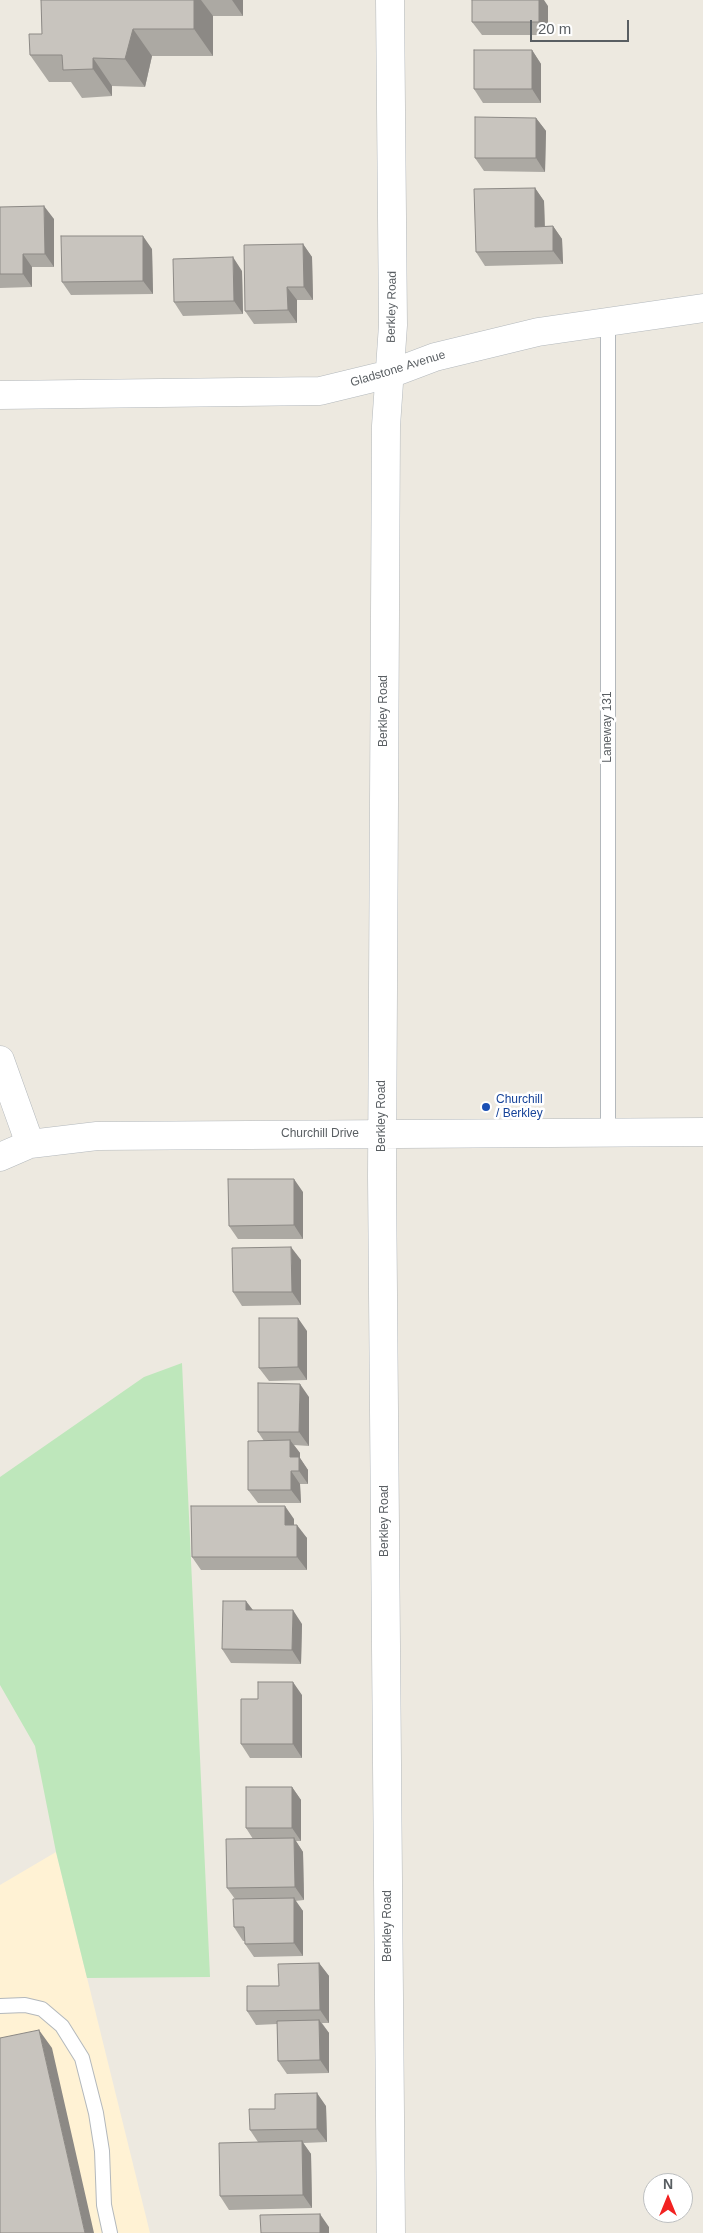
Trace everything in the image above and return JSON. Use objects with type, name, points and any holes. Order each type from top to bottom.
[{"type":"street","name":"Berkley Road","points":[[390,0],[393,325],[386,436],[382,1134],[391,2233]]},
{"type":"street","name":"Gladstone Avenue","points":[[0,395],[320,391],[390,374],[435,357],[538,332],[703,308]]},
{"type":"street","points":[[0,1060],[30,1144]]},
{"type":"street","name":"Churchill Drive","points":[[0,1157],[30,1144],[96,1136],[703,1132]]},
{"type":"lane","name":"Laneway 131","points":[[608,322],[608,1132]]},
{"type":"lane","points":[[0,2006],[25,2005],[42,2009],[62,2026],[82,2058],[96,2113],[102,2152],[104,2205],[110,2233]]},
{"type":"shaded area","points":[[56,1852],[150,2233],[0,2233],[0,1885]]},
{"type":"green space","points":[[182,1363],[210,1977],[87,1978],[56,1852],[35,1746],[0,1685],[0,1477],[144,1377]]},
{"type":"building","points":[[41,0],[194,0],[194,29],[133,29],[125,59],[93,58],[93,69],[63,70],[62,55],[30,55],[29,34],[42,34]]},
{"type":"building","points":[[472,0],[539,0],[539,22],[472,22]]},
{"type":"building","points":[[474,50],[532,50],[532,89],[474,89]]},
{"type":"building","points":[[475,117],[536,118],[536,158],[475,158]]},
{"type":"building","points":[[535,188],[535,227],[553,226],[553,251],[476,252],[474,189]]},
{"type":"building","points":[[44,206],[45,254],[23,254],[23,274],[0,274],[0,207]]},
{"type":"building","points":[[61,236],[143,236],[143,281],[62,282]]},
{"type":"building","points":[[303,244],[304,287],[287,287],[288,310],[245,311],[244,245]]},
{"type":"building","points":[[233,257],[234,301],[174,302],[173,259]]},
{"type":"building","points":[[228,1179],[294,1179],[294,1225],[229,1226]]},
{"type":"building","points":[[291,1247],[292,1292],[233,1292],[232,1248]]},
{"type":"building","points":[[259,1318],[298,1318],[298,1367],[259,1368]]},
{"type":"building","points":[[258,1383],[300,1384],[299,1432],[258,1432]]},
{"type":"building","points":[[290,1440],[290,1457],[299,1457],[299,1471],[291,1471],[291,1490],[248,1490],[248,1441]]},
{"type":"building","points":[[191,1506],[285,1506],[285,1525],[297,1525],[297,1557],[192,1557]]},
{"type":"building","points":[[223,1601],[246,1601],[246,1610],[293,1610],[292,1650],[222,1649]]},
{"type":"building","points":[[258,1682],[293,1682],[293,1744],[241,1744],[241,1699],[258,1699]]},
{"type":"building","points":[[246,1787],[292,1787],[292,1828],[246,1828]]},
{"type":"building","points":[[294,1838],[295,1887],[227,1888],[226,1839]]},
{"type":"building","points":[[294,1898],[294,1943],[245,1944],[244,1927],[234,1927],[233,1899]]},
{"type":"building","points":[[319,1963],[320,2010],[247,2011],[247,1986],[279,1986],[278,1964]]},
{"type":"building","points":[[319,2020],[320,2060],[278,2061],[277,2021]]},
{"type":"building","points":[[39,2030],[85,2233],[0,2233],[0,2038]]},
{"type":"building","points":[[317,2093],[317,2129],[250,2130],[249,2109],[275,2109],[275,2094]]},
{"type":"building","points":[[302,2141],[303,2195],[220,2196],[219,2143]]},
{"type":"building","points":[[320,2214],[320,2233],[261,2233],[260,2215]]},
{"type":"place","name":"Churchill / Berkley","points":[[486,1107]]}]
